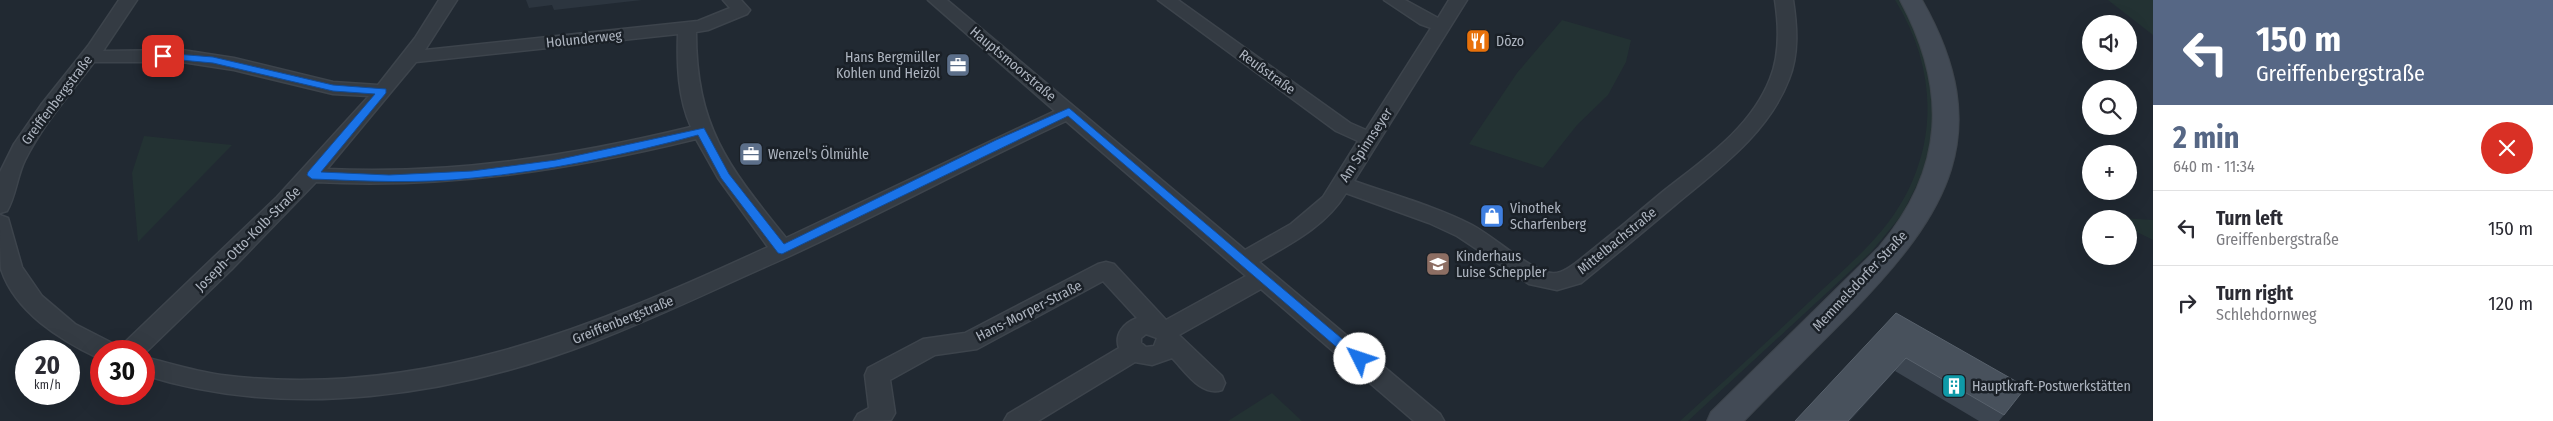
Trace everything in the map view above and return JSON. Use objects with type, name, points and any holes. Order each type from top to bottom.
[{"type":"main road","name":"Memmelsdorfer Straße","points":[[1723,421],[1867,278],[1900,242],[1920,212],[1932,188],[1945,131],[1945,100],[1939,64],[1929,36],[1911,0]]},
{"type":"street","name":"Greiffenbergstraße","points":[[0,206],[4,185],[12,164],[30,130],[90,57],[128,0]]},
{"type":"street","name":"Joseph-Otto-Kolb-Straße","points":[[143,340],[260,230],[312,175],[383,91],[448,0]]},
{"type":"street","name":"Holunderweg","points":[[409,57],[702,26],[741,10],[732,0]]},
{"type":"street","name":"Hauptsmoorstraße","points":[[937,0],[1431,421]]},
{"type":"street","name":"Reußstraße","points":[[1166,0],[1343,127],[1370,139]]},
{"type":"street","points":[[1393,0],[1426,20],[1442,26]]},
{"type":"street","name":"Am Spinnseyer","points":[[1244,260],[1285,238],[1312,219],[1330,202],[1458,0]]},
{"type":"street","name":"Mittelbachstraße","points":[[1342,184],[1437,218],[1465,231],[1537,278],[1557,282],[1573,277],[1712,163],[1753,122],[1770,100],[1780,79],[1787,37],[1783,0]]},
{"type":"street","points":[[687,28],[686,47],[690,97],[701,131],[725,176],[782,250]]},
{"type":"street","points":[[90,57],[143,55],[190,57],[234,64],[333,88],[383,91]]},
{"type":"street","name":"Greiffenbergstraße","points":[[155,369],[214,386],[264,390],[312,390],[366,386],[457,373],[555,347],[596,332],[782,250],[1000,143],[1069,112]]},
{"type":"street","points":[[312,175],[408,178],[482,174],[556,164],[640,147],[701,131]]},
{"type":"street","points":[[0,224],[11,268],[20,286],[37,307],[64,330],[90,343]]},
{"type":"street","name":"Hans-Morper-Straße","points":[[867,421],[882,413],[877,374],[931,346],[970,342],[1106,270],[1212,383]]},
{"type":"street","points":[[1017,421],[1134,351],[1128,341],[1130,333],[1136,327],[1143,325],[1164,333],[1264,277]]},
{"type":"shaded area","points":[[1895,0],[1902,0],[1928,57],[1934,94],[1931,142],[1921,177],[1901,216],[1871,252],[1688,421],[1680,421],[1868,246],[1891,219],[1908,190],[1920,159],[1926,128],[1927,95],[1922,63],[1911,31]]},
{"type":"shaded area","points":[[2108,0],[2153,0],[2153,35],[2137,23],[2137,15],[2127,15]]},
{"type":"shaded area","points":[[1562,20],[1631,40],[1626,62],[1608,95],[1577,125],[1543,168],[1469,144],[1517,73]]},
{"type":"shaded area","points":[[144,136],[232,145],[138,242],[132,173]]},
{"type":"shaded area","points":[[2137,219],[2153,220],[2153,240],[2137,232]]},
{"type":"shaded area","points":[[1272,393],[1302,421],[1228,421]]},
{"type":"building","name":"Hauptkraft-Postwerkstätten","points":[[1896,313],[2026,387],[2004,415],[1906,358],[1848,421],[1795,421]]},
{"type":"place","name":"Dōzo","points":[[1478,41]]},
{"type":"place","name":"Hans Bergmüller Kohlen und Heizöl","points":[[958,65]]},
{"type":"place","name":"Wenzel's Ölmühle","points":[[751,154]]},
{"type":"place","name":"Vinothek Scharfenberg","points":[[1492,216]]},
{"type":"place","name":"Kinderhaus Luise Scheppler","points":[[1438,264]]},
{"type":"place","name":"Hauptkraft-Postwerkstätten","points":[[1954,386]]},
{"type":"route","points":[[163,56],[182,56],[213,60],[333,88],[383,91],[312,175],[389,179],[472,175],[556,164],[640,147],[701,131],[725,176],[782,250],[1000,143],[1069,112],[1360,359]]}]
